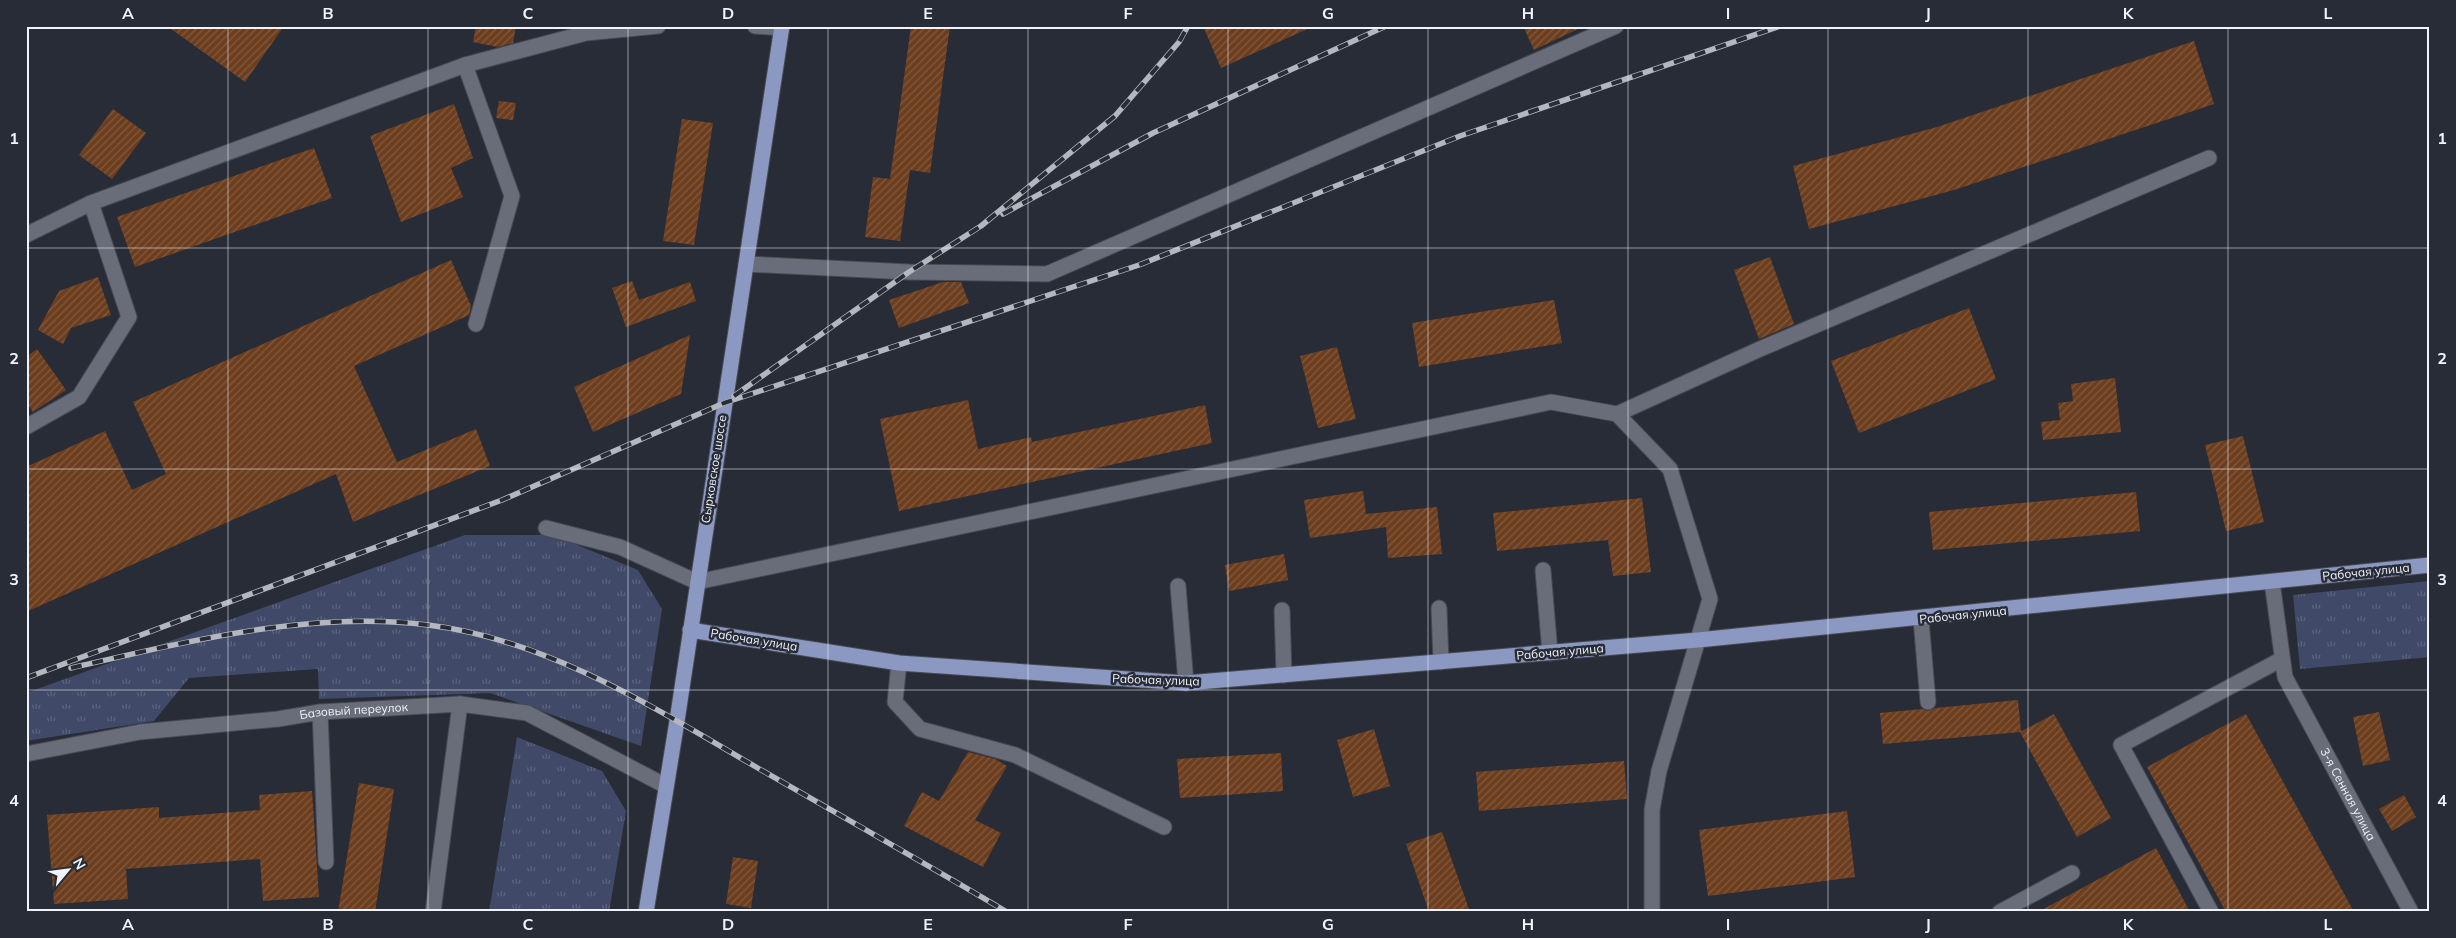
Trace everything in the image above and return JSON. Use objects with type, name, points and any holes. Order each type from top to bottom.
[{"type":"main road","name":"Сырковское шоссе","points":[[646,912],[782,27]]},
{"type":"main road","name":"Рабочая улица","points":[[690,630],[899,663],[1186,683],[1698,640],[1921,619],[2430,566]]},
{"type":"street","points":[[26,235],[91,203],[465,65],[586,33],[658,26]]},
{"type":"street","points":[[755,26],[782,27]]},
{"type":"street","points":[[746,264],[908,272],[1047,274],[1616,26]]},
{"type":"street","points":[[465,65],[512,196],[476,324]]},
{"type":"street","points":[[546,528],[620,547],[697,582],[1551,402],[1617,414],[1760,349],[2209,158]]},
{"type":"street","points":[[26,426],[80,397],[129,317],[91,203]]},
{"type":"street","points":[[1617,414],[1670,468],[1710,599],[1658,771],[1652,810],[1652,912]]},
{"type":"street","points":[[1542,570],[1550,653]]},
{"type":"street","name":"3-я Сенная улица","points":[[2272,582],[2285,677],[2411,912]]},
{"type":"street","points":[[1178,586],[1186,683]]},
{"type":"street","points":[[1439,608],[1442,662]]},
{"type":"street","points":[[1282,610],[1284,675]]},
{"type":"street","points":[[1921,619],[1928,702]]},
{"type":"street","points":[[2211,912],[2121,745],[2282,659]]},
{"type":"street","points":[[899,663],[895,702],[920,729],[1015,755],[1164,826]]},
{"type":"street","points":[[433,912],[460,704]]},
{"type":"street","name":"Базовый переулок","points":[[26,754],[140,732],[278,719],[320,712],[460,704],[527,713],[666,786]]},
{"type":"street","points":[[320,712],[326,862]]},
{"type":"street","points":[[2000,912],[2072,873]]},
{"type":"green space","points":[[465,535],[553,535],[638,570],[662,609],[641,746],[490,693],[319,699],[318,669],[189,678],[154,721],[26,741],[26,693]]},
{"type":"green space","points":[[2430,581],[2430,657],[2300,669],[2293,595]]},
{"type":"green space","points":[[517,737],[602,771],[626,811],[609,912],[489,912]]},
{"type":"building","points":[[167,26],[284,26],[245,82]]},
{"type":"building","points":[[476,26],[516,26],[513,43],[498,47],[473,42]]},
{"type":"building","points":[[911,26],[950,26],[930,173],[910,170],[900,241],[865,237],[873,177],[890,179]]},
{"type":"building","points":[[1203,26],[1314,26],[1221,68]]},
{"type":"building","points":[[1523,26],[1584,26],[1534,50]]},
{"type":"building","points":[[2194,41],[2214,104],[1954,190],[1809,229],[1793,166],[1937,127]]},
{"type":"building","points":[[499,101],[516,103],[513,120],[496,118]]},
{"type":"building","points":[[454,104],[473,158],[451,168],[463,197],[401,222],[370,136]]},
{"type":"building","points":[[113,109],[146,133],[112,179],[79,155]]},
{"type":"building","points":[[682,119],[713,123],[694,245],[663,241]]},
{"type":"building","points":[[314,148],[332,198],[135,267],[117,217]]},
{"type":"building","points":[[1770,257],[1794,324],[1759,339],[1734,270]]},
{"type":"building","points":[[451,260],[471,306],[469,315],[354,366],[397,462],[476,429],[490,466],[353,522],[336,474],[26,612],[26,467],[105,431],[132,490],[166,474],[133,402]]},
{"type":"building","points":[[98,277],[111,315],[71,328],[63,344],[38,330],[59,291]]},
{"type":"building","points":[[632,281],[639,300],[690,282],[696,301],[626,327],[612,288]]},
{"type":"building","points":[[943,282],[961,282],[969,303],[899,328],[889,300]]},
{"type":"building","points":[[1554,300],[1562,343],[1419,367],[1412,323]]},
{"type":"building","points":[[1969,308],[1996,379],[1859,433],[1831,361]]},
{"type":"building","points":[[690,335],[681,394],[593,432],[574,387]]},
{"type":"building","points":[[1337,347],[1356,419],[1318,428],[1300,356]]},
{"type":"building","points":[[37,349],[66,390],[33,412],[26,402],[26,357]]},
{"type":"building","points":[[2115,378],[2121,432],[2043,440],[2041,422],[2060,420],[2058,403],[2073,401],[2071,384]]},
{"type":"building","points":[[968,400],[978,449],[1031,437],[1032,442],[1205,405],[1212,443],[899,511],[880,419]]},
{"type":"building","points":[[2243,436],[2264,522],[2226,531],[2205,445]]},
{"type":"building","points":[[1363,491],[1366,514],[1437,507],[1442,554],[1388,558],[1386,527],[1310,538],[1304,500]]},
{"type":"building","points":[[2136,492],[2140,531],[1933,550],[1929,512]]},
{"type":"building","points":[[1642,498],[1651,572],[1613,576],[1608,540],[1497,551],[1493,513]]},
{"type":"building","points":[[1284,554],[1288,580],[1229,591],[1225,565]]},
{"type":"building","points":[[2018,700],[2021,732],[1883,744],[1880,713],[1922,709],[1928,711],[1935,708]]},
{"type":"building","points":[[2379,712],[2390,760],[2363,766],[2353,717]]},
{"type":"building","points":[[2054,714],[2111,818],[2077,837],[2020,732]]},
{"type":"building","points":[[2246,714],[2354,912],[2226,912],[2147,767]]},
{"type":"building","points":[[1374,729],[1390,786],[1353,797],[1337,740]]},
{"type":"building","points":[[968,752],[995,759],[1007,766],[975,820],[1001,833],[983,867],[904,826],[922,792],[939,801]]},
{"type":"building","points":[[1281,753],[1283,791],[1180,798],[1177,759]]},
{"type":"building","points":[[1624,761],[1627,799],[1479,811],[1476,772]]},
{"type":"building","points":[[359,783],[394,789],[375,912],[338,912]]},
{"type":"building","points":[[312,791],[319,897],[263,901],[260,859],[126,869],[128,899],[54,904],[47,815],[159,807],[159,818],[260,810],[259,795]]},
{"type":"building","points":[[2404,795],[2416,817],[2392,831],[2379,809]]},
{"type":"building","points":[[1847,811],[1855,877],[1708,896],[1699,830]]},
{"type":"building","points":[[1442,832],[1470,912],[1429,912],[1406,844]]},
{"type":"building","points":[[2156,848],[2190,912],[2038,912]]},
{"type":"building","points":[[733,857],[758,861],[751,908],[726,904]]},
{"type":"railway","points":[[734,396],[909,272],[981,226],[1115,116],[1179,42],[1188,26]]},
{"type":"railway","points":[[1003,214],[1153,133],[1386,26]]},
{"type":"railway","points":[[26,678],[502,500],[724,403],[1139,265],[1460,136],[1780,26]]},
{"type":"railway","points":[[71,668],[203,639],[294,625],[384,621],[428,625],[472,633],[515,645],[557,661],[639,700],[1007,912]]}]
